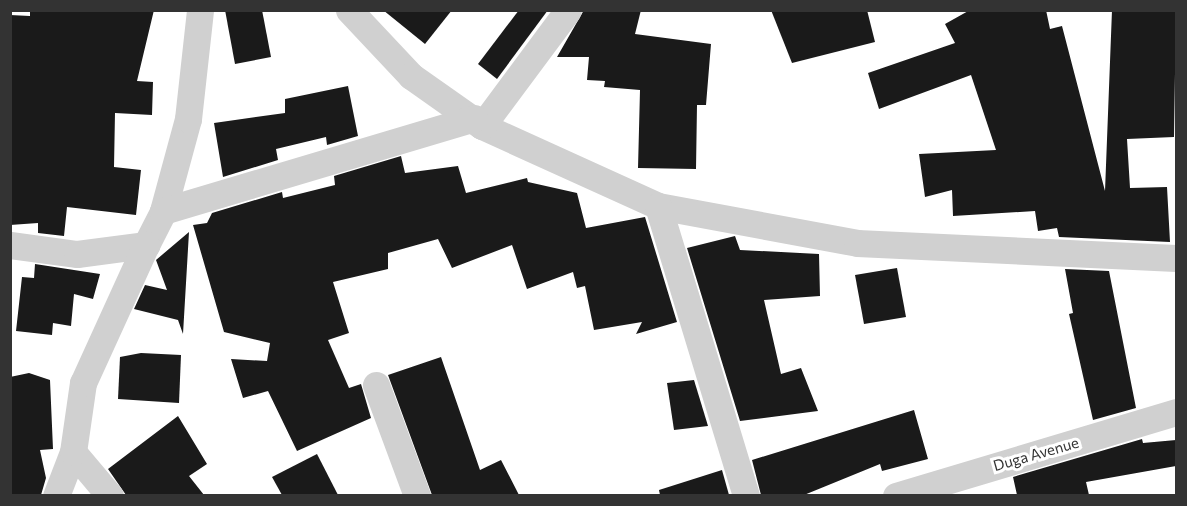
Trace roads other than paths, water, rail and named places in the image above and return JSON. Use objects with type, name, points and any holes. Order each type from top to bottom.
[{"type":"street","points":[[56,495],[73,452],[83,383],[164,211],[188,119],[200,10]]},
{"type":"street","points":[[349,10],[411,76],[478,122],[658,207],[857,243],[1176,258]]},
{"type":"street","points":[[164,211],[478,122],[568,10]]},
{"type":"street","points":[[658,207],[746,495]]},
{"type":"street","points":[[10,245],[77,254],[146,245]]},
{"type":"street","points":[[375,385],[417,495]]},
{"type":"street","name":"Duga Avenue","points":[[896,495],[1176,412]]},
{"type":"street","points":[[73,452],[110,495]]}]
